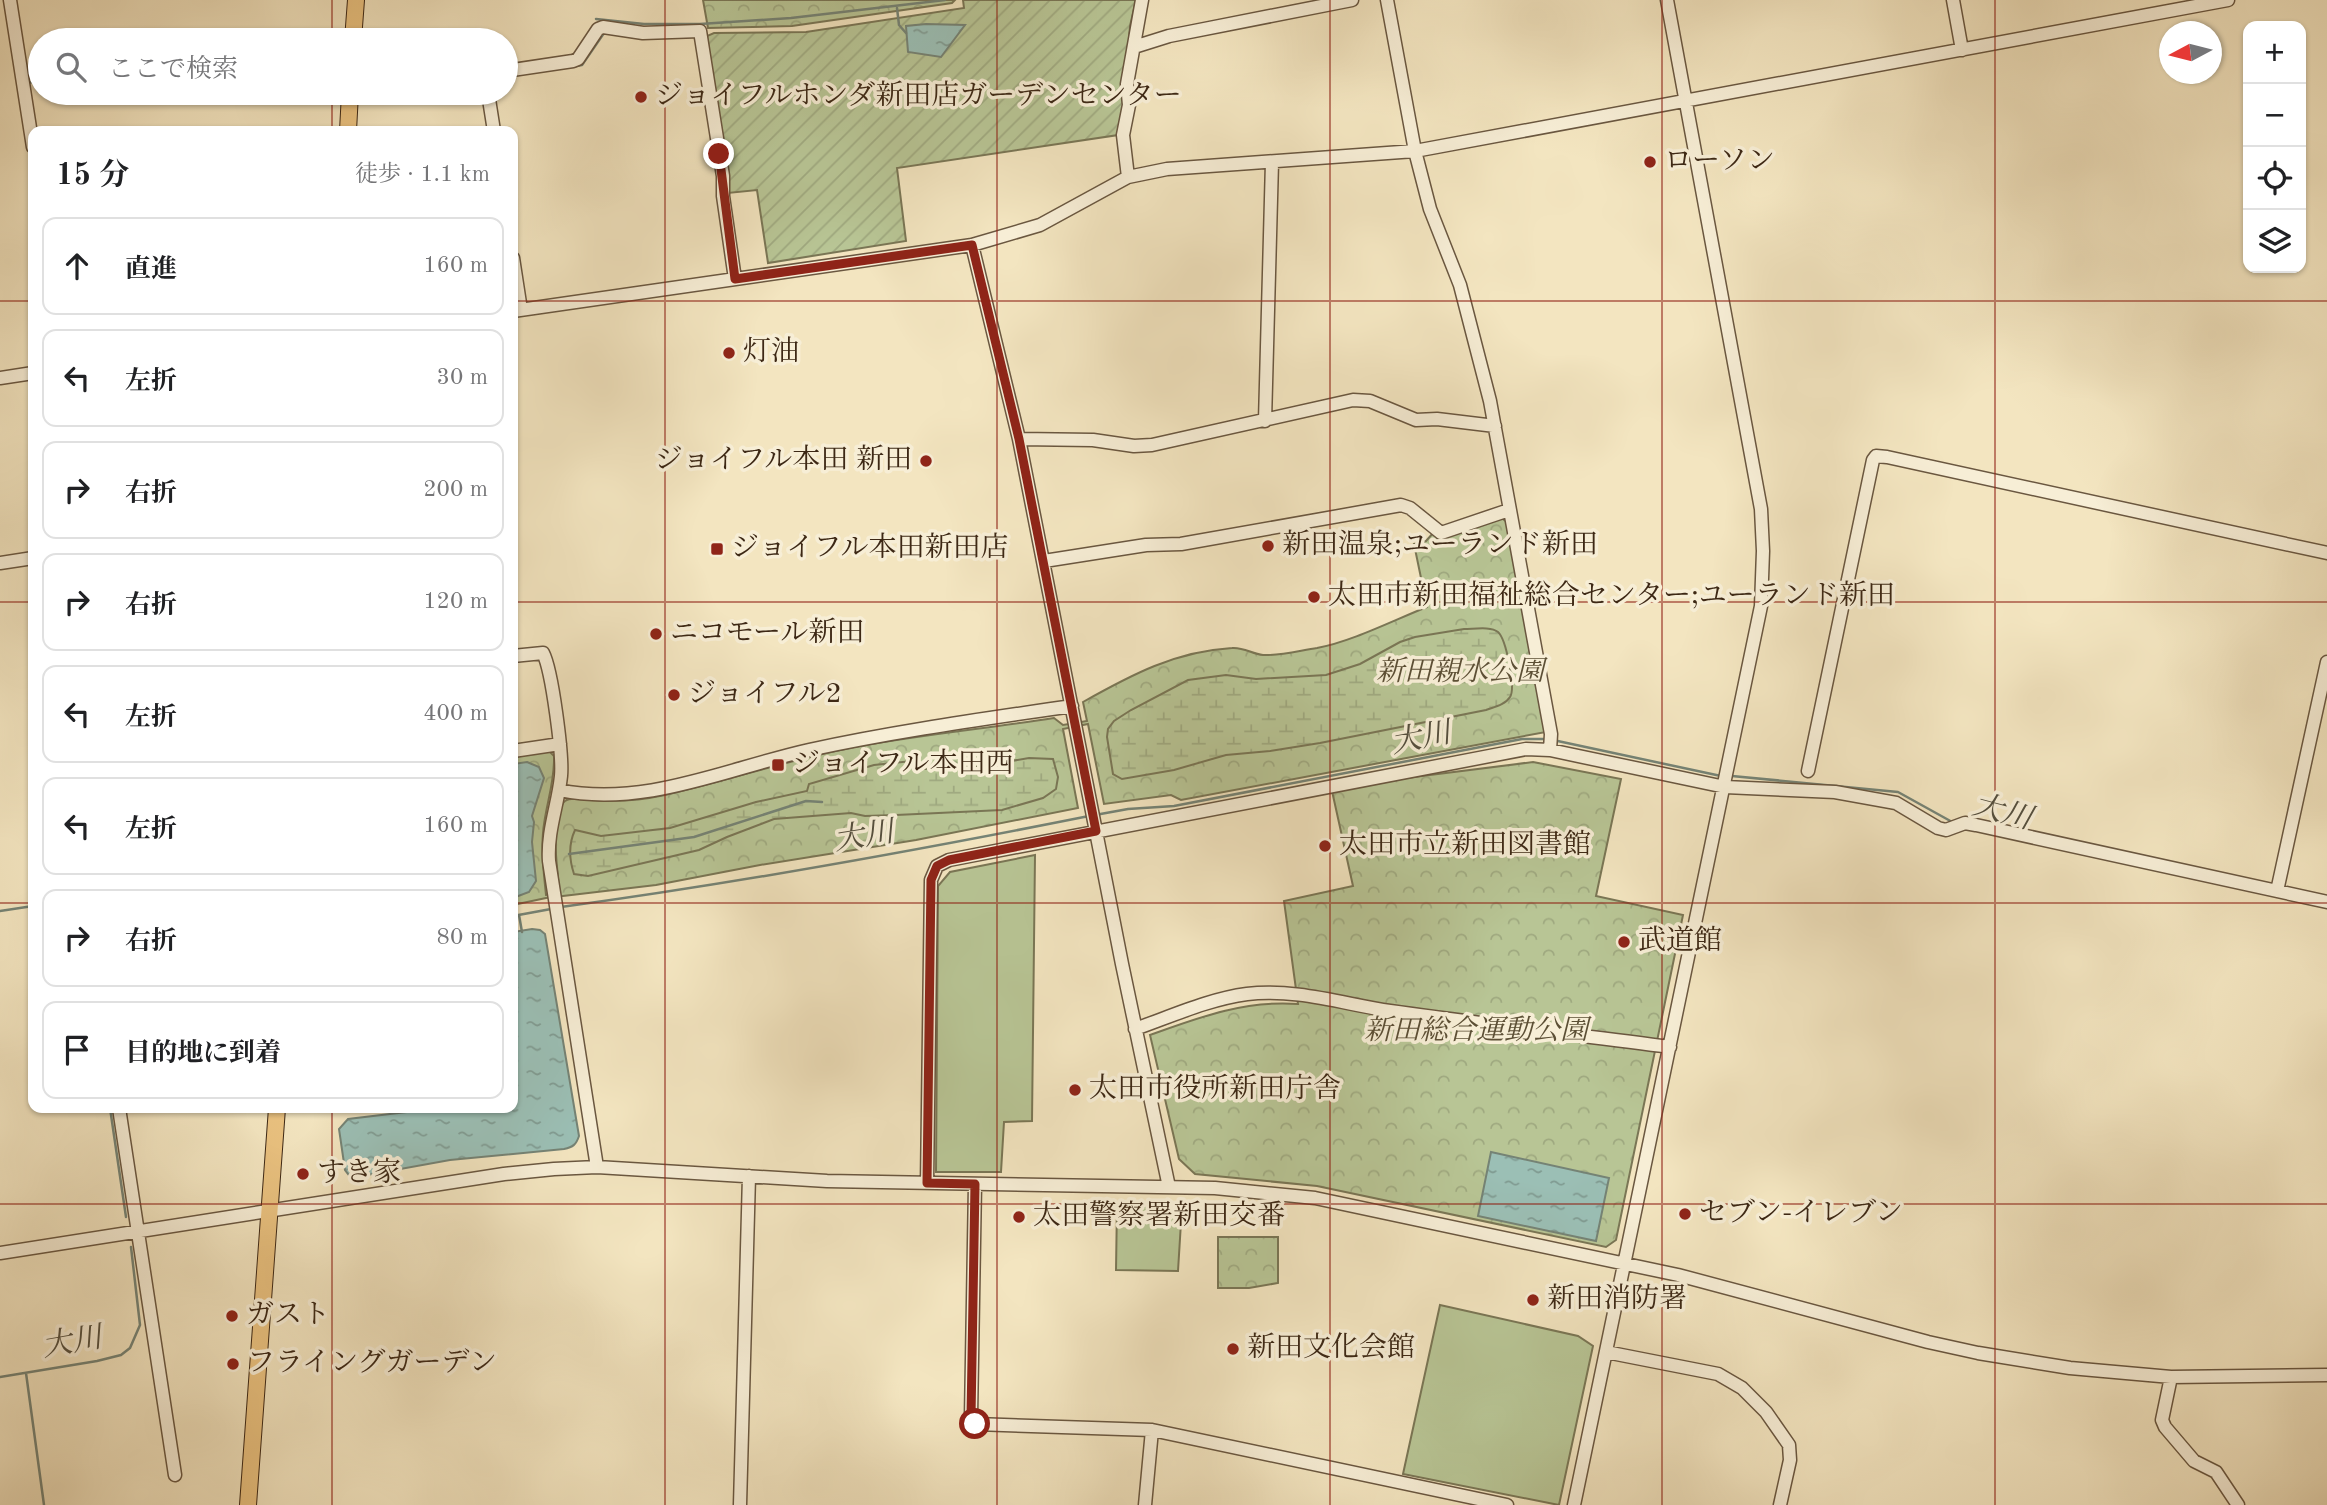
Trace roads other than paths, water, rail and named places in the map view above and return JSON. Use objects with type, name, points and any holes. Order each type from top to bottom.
[{"type":"main road","points":[[354,28],[356,0]]},
{"type":"main road","points":[[348,126],[349,105]]},
{"type":"main road","points":[[248,1505],[277,1113]]},
{"type":"street","points":[[1128,177],[1123,135],[1129,105],[1127,84],[1142,0]]},
{"type":"street","points":[[1134,47],[1169,36],[1352,0]]},
{"type":"street","points":[[1387,0],[1415,151],[1430,209],[1470,317],[1494,426],[1551,734],[1550,750]]},
{"type":"street","points":[[1574,1505],[1761,606],[1761,509],[1667,0]]},
{"type":"street","points":[[1953,0],[1962,50]]},
{"type":"street","points":[[518,310],[972,245],[1040,225],[1128,177],[1167,169],[1415,151],[2228,0]]},
{"type":"street","points":[[9,1],[30,126]]},
{"type":"street","points":[[518,69],[578,59],[598,29],[603,27],[643,33],[700,31],[735,279]]},
{"type":"street","points":[[490,105],[493,126]]},
{"type":"street","points":[[1265,421],[1272,162]]},
{"type":"street","points":[[972,245],[1019,439],[1135,1029],[1169,1187]]},
{"type":"street","points":[[0,378],[28,374]]},
{"type":"street","points":[[1019,439],[1152,445],[1346,401],[1370,401],[1416,420],[1437,419],[1494,426]]},
{"type":"street","points":[[1808,771],[1876,456],[2327,553]]},
{"type":"street","points":[[1044,561],[1146,545],[1181,544],[1402,505],[1410,508],[1441,533],[1509,510]]},
{"type":"street","points":[[0,563],[28,559]]},
{"type":"street","points":[[518,655],[538,652],[545,656],[560,744],[562,767],[548,844],[597,1167]]},
{"type":"street","points":[[2277,891],[2327,662]]},
{"type":"street","points":[[559,790],[604,794],[659,789],[808,750],[1072,706]]},
{"type":"street","points":[[518,750],[560,744]]},
{"type":"street","points":[[927,1183],[931,892],[934,872],[937,866],[949,860],[1095,827],[1494,754],[1526,749],[1550,750],[1727,779],[1758,787],[1835,792],[1896,803],[1946,830],[1965,823],[1976,825],[2327,902]]},
{"type":"street","points":[[1135,1029],[1207,1004],[1237,996],[1267,993],[1298,995],[1389,1011],[1670,1047]]},
{"type":"street","points":[[120,1113],[174,1475]]},
{"type":"street","points":[[0,1253],[513,1173],[597,1167],[827,1181],[1255,1191],[1315,1198],[1678,1275],[1978,1353],[2070,1368],[2171,1377],[2327,1375]]},
{"type":"street","points":[[740,1505],[748,1176]]},
{"type":"street","points":[[975,1184],[973,1422],[979,1425],[1152,1430],[1507,1505]]},
{"type":"street","points":[[1606,1352],[1718,1374],[1742,1388],[1766,1412],[1788,1444],[1790,1460],[1780,1505]]},
{"type":"street","points":[[2171,1377],[2162,1420],[2165,1427],[2194,1461],[2216,1472],[2238,1505]]},
{"type":"street","points":[[1145,1505],[1152,1430]]},
{"type":"water","points":[[965,25],[941,57],[908,52],[906,26]]},
{"type":"water","points":[[527,762],[539,767],[544,778],[532,816],[536,881],[529,892],[518,896],[518,763]]},
{"type":"water","points":[[532,929],[545,934],[579,1136],[575,1144],[564,1149],[450,1160],[351,1178],[345,1170],[339,1129],[348,1119],[398,1113],[518,1113],[518,931]]},
{"type":"water","points":[[1491,1152],[1609,1178],[1596,1241],[1478,1216]]},
{"type":"waterway","points":[[596,19],[644,24],[700,24],[791,18],[945,0]]},
{"type":"waterway","points":[[897,8],[899,25],[906,33]]},
{"type":"waterway","points":[[576,66],[582,65],[604,33]]},
{"type":"waterway","name":"大川","points":[[1095,815],[1128,809],[1174,806],[1522,739],[1547,739]]},
{"type":"waterway","name":"大川","points":[[1553,740],[1721,776]]},
{"type":"waterway","name":"大川","points":[[1732,776],[1898,792],[1954,823]]},
{"type":"waterway","points":[[569,854],[694,837],[806,801],[822,802]]},
{"type":"waterway","name":"大川","points":[[561,907],[826,866],[1089,816]]},
{"type":"waterway","points":[[0,911],[28,907]]},
{"type":"waterway","name":"大川","points":[[518,915],[551,909]]},
{"type":"waterway","points":[[519,915],[522,932]]},
{"type":"waterway","name":"大川","points":[[111,1113],[126,1217]]},
{"type":"waterway","name":"大川","points":[[0,1377],[97,1361],[121,1355],[130,1348],[140,1325],[131,1247]]},
{"type":"waterway","points":[[26,1373],[44,1505]]},
{"type":"place","name":"ジョイフルホンダ新田店ガーデンセンター","points":[[641,97]]},
{"type":"place","name":"ローソン","points":[[1650,162]]},
{"type":"place","name":"灯油","points":[[729,353]]},
{"type":"place","name":"ジョイフル本田 新田","points":[[926,461]]},
{"type":"place","name":"新田温泉;ユーランド新田","points":[[1268,546]]},
{"type":"place","name":"ジョイフル本田新田店","points":[[717,549]]},
{"type":"place","name":"太田市新田福祉総合センター;ユーランド新田","points":[[1314,597]]},
{"type":"place","name":"ニコモール新田","points":[[656,634]]},
{"type":"place","name":"ジョイフル2","points":[[674,695]]},
{"type":"place","name":"ジョイフル本田西","points":[[778,765]]},
{"type":"place","name":"太田市立新田図書館","points":[[1325,846]]},
{"type":"place","name":"武道館","points":[[1624,942]]},
{"type":"place","name":"太田市役所新田庁舎","points":[[1075,1090]]},
{"type":"place","name":"すき家","points":[[303,1174]]},
{"type":"place","name":"セブン-イレブン","points":[[1685,1214]]},
{"type":"place","name":"太田警察署新田交番","points":[[1019,1217]]},
{"type":"place","name":"新田消防署","points":[[1533,1300]]},
{"type":"place","name":"ガスト","points":[[232,1316]]},
{"type":"place","name":"新田文化会館","points":[[1233,1349]]},
{"type":"place","name":"フライングガーデン","points":[[233,1364]]},
{"type":"park label","name":"新田親水公園","points":[[1460,673]]},
{"type":"park label","name":"新田総合運動公園","points":[[1476,1032]]}]
